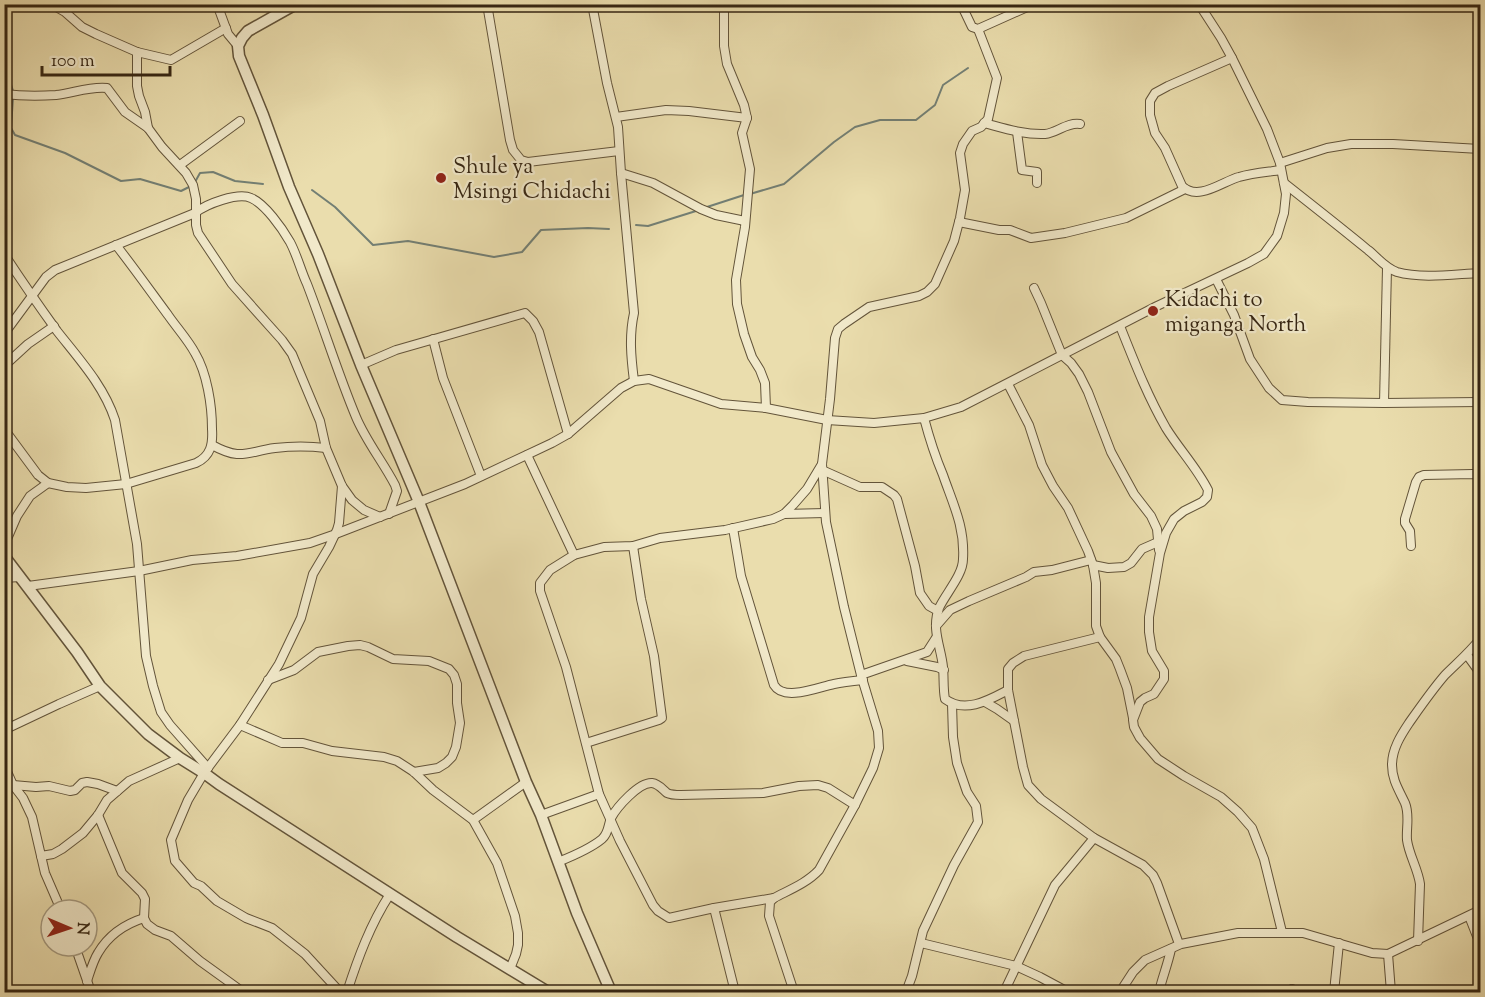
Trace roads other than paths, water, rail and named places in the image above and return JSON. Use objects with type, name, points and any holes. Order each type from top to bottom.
[{"type":"street","points":[[51,4],[65,12],[82,27],[137,52],[171,60],[226,28]]},
{"type":"street","points":[[217,4],[228,34],[238,46],[240,57],[289,187],[418,502],[526,782],[542,815],[558,862],[611,993]]},
{"type":"street","points":[[238,46],[248,31],[296,4]]},
{"type":"street","points":[[487,4],[510,141],[513,150],[521,160],[528,162],[619,151]]},
{"type":"street","points":[[592,4],[616,117],[634,312],[630,328],[634,381]]},
{"type":"street","points":[[724,4],[724,46],[727,64],[747,118],[742,133],[750,169],[736,280],[737,304],[749,349],[765,383],[766,408]]},
{"type":"street","points":[[961,4],[972,27],[978,29],[1034,4]]},
{"type":"street","points":[[28,586],[139,571],[310,543],[465,484],[527,455],[568,434],[621,388],[634,381],[649,379],[721,404],[766,408],[827,420],[874,423],[924,418],[961,407],[1008,384],[1156,306],[1264,254],[1277,236],[1284,213],[1286,194],[1281,166],[1267,129],[1232,58],[1198,4]]},
{"type":"street","points":[[822,467],[807,489],[784,514],[774,519],[733,528],[660,538],[633,546],[604,547],[574,555],[550,570],[540,583],[540,591],[566,667],[599,794],[653,905],[669,918],[774,898],[806,882],[819,870],[873,768],[879,748],[878,731],[844,607],[825,513],[822,467],[833,347],[838,329],[869,307],[919,296],[927,292],[935,285],[943,268],[954,241],[965,190],[960,153],[972,131],[981,127],[988,119],[997,78],[978,29]]},
{"type":"street","points":[[137,52],[137,86],[146,112],[148,128]]},
{"type":"street","points":[[1232,58],[1168,86],[1155,93],[1150,101],[1149,115],[1155,133],[1165,147],[1185,189],[1194,192],[1208,190],[1237,177],[1281,166],[1327,148],[1351,144],[1480,149]]},
{"type":"street","points":[[4,94],[54,95],[107,88],[125,112],[148,128],[162,147],[180,165],[193,185],[198,233],[232,284],[292,354],[320,422],[326,447],[342,486],[352,500],[364,510],[384,515]]},
{"type":"street","points":[[616,117],[666,110],[747,118]]},
{"type":"street","points":[[180,165],[240,121]]},
{"type":"street","points":[[984,123],[1017,132],[1046,134],[1073,123],[1080,124]]},
{"type":"street","points":[[1017,132],[1022,170],[1037,172],[1037,183]]},
{"type":"street","points":[[621,173],[653,183],[716,215],[745,221]]},
{"type":"street","points":[[1284,183],[1387,267],[1397,272],[1446,275],[1480,273]]},
{"type":"street","points":[[959,222],[1010,230],[1031,238],[1065,233],[1126,218],[1185,189]]},
{"type":"street","points":[[4,334],[46,277],[55,270],[195,213],[211,203],[245,196],[251,198],[259,203],[286,236],[321,320],[357,419],[395,485],[397,491],[384,515]]},
{"type":"street","points":[[4,429],[38,475],[48,483],[67,487],[86,488],[126,484],[202,460],[210,452],[213,431],[211,407],[200,363],[190,345],[116,245]]},
{"type":"street","points":[[4,254],[32,296],[93,377],[110,405],[115,420],[137,544],[146,656],[161,712],[206,771],[219,784],[548,993]]},
{"type":"street","points":[[1384,403],[1387,267]]},
{"type":"street","points":[[1216,279],[1234,315],[1250,359],[1269,388],[1282,400],[1384,403],[1480,402]]},
{"type":"street","points":[[1034,288],[1062,355],[1079,374],[1111,452],[1134,494],[1151,516],[1157,529],[1160,553]]},
{"type":"street","points":[[361,365],[396,350],[525,313],[533,321],[538,332],[568,434]]},
{"type":"street","points":[[4,366],[28,344],[54,326]]},
{"type":"street","points":[[1120,326],[1140,379],[1167,430],[1208,490],[1207,497],[1174,519],[1166,533],[1160,553],[1149,616],[1152,651],[1164,671],[1164,679],[1154,694],[1145,698],[1137,707],[1133,720]]},
{"type":"street","points":[[433,339],[443,378],[482,476]]},
{"type":"street","points":[[1008,384],[1029,425],[1042,465],[1068,508],[1092,563],[1096,583],[1096,626],[1100,637],[1116,659],[1128,693],[1134,727],[1158,759],[1221,796],[1252,828],[1264,859],[1282,932]]},
{"type":"street","points":[[924,418],[933,449],[960,520],[963,538],[963,562],[958,576],[946,593],[938,611],[936,626],[936,639],[944,670],[945,699],[961,706],[984,702],[1008,690]]},
{"type":"street","points":[[212,446],[226,453],[237,455],[282,448],[326,447]]},
{"type":"street","points":[[527,455],[574,555]]},
{"type":"street","points":[[822,467],[860,487],[882,487],[894,495],[900,508],[920,593],[929,606],[938,611]]},
{"type":"street","points":[[1411,546],[1410,531],[1405,519],[1419,477],[1463,474],[1480,476]]},
{"type":"street","points":[[4,546],[17,516],[30,496],[48,483]]},
{"type":"street","points":[[340,993],[305,954],[272,928],[246,918],[217,901],[201,886],[194,883],[175,861],[171,840],[188,800],[279,664],[301,618],[313,574],[329,547],[339,523],[342,486]]},
{"type":"street","points":[[784,514],[825,513]]},
{"type":"street","points":[[733,528],[741,576],[776,689],[799,693],[862,677],[927,652],[936,639]]},
{"type":"street","points":[[936,626],[950,610],[1034,572],[1092,563],[1116,568],[1124,567],[1131,563],[1142,549],[1158,542]]},
{"type":"street","points":[[586,743],[662,718],[654,656],[641,599],[633,546]]},
{"type":"street","points":[[4,556],[100,686],[148,734],[180,759],[206,771]]},
{"type":"street","points":[[4,579],[20,577]]},
{"type":"street","points":[[1100,637],[1024,656],[1008,669],[1008,690],[1028,784],[1041,799],[1094,838],[1136,861],[1153,875],[1175,947],[1161,981],[1159,993]]},
{"type":"street","points":[[1418,940],[1419,876],[1407,841],[1405,804],[1394,783],[1393,756],[1399,739],[1430,693],[1480,639]]},
{"type":"street","points":[[268,680],[294,670],[318,652],[360,645],[393,659],[429,661],[449,669],[454,675],[456,684],[460,723],[456,747],[452,757],[438,768],[414,772]]},
{"type":"street","points":[[1467,655],[1480,673]]},
{"type":"street","points":[[904,661],[931,665],[944,670]]},
{"type":"street","points":[[4,730],[100,686]]},
{"type":"street","points":[[1128,693],[1145,698]]},
{"type":"street","points":[[984,702],[1014,721]]},
{"type":"street","points":[[906,993],[923,932],[978,822],[976,806],[967,792],[957,763],[952,704]]},
{"type":"street","points":[[240,725],[282,744],[303,743],[332,751],[384,757],[397,761],[473,820],[497,863],[515,915],[518,945],[510,969]]},
{"type":"street","points":[[41,856],[62,849],[83,833],[107,800],[129,781],[180,759]]},
{"type":"street","points":[[4,765],[13,785],[24,798],[32,817],[45,873],[56,898]]},
{"type":"street","points":[[13,785],[49,786],[75,790],[82,783],[87,782],[117,791]]},
{"type":"street","points":[[473,820],[526,782]]},
{"type":"street","points":[[558,862],[585,850],[603,838],[611,819],[630,795],[644,784],[655,783],[671,794],[681,795],[763,794],[799,786],[818,786],[828,788],[855,805]]},
{"type":"street","points":[[542,815],[599,794]]},
{"type":"street","points":[[98,815],[122,873],[145,899],[144,918],[147,924],[171,936],[243,993]]},
{"type":"street","points":[[1004,993],[1055,885],[1094,838]]},
{"type":"street","points":[[347,993],[360,951],[390,894]]},
{"type":"street","points":[[774,898],[770,902],[769,916],[794,993]]},
{"type":"street","points":[[714,908],[735,993]]},
{"type":"street","points":[[1120,993],[1133,972],[1145,960],[1175,947],[1238,933],[1282,932],[1303,933],[1372,953],[1388,954],[1480,910]]},
{"type":"street","points":[[1469,916],[1480,944]]},
{"type":"street","points":[[87,981],[98,953],[112,937],[122,927],[144,918]]},
{"type":"street","points":[[921,943],[1016,966],[1068,993]]},
{"type":"street","points":[[1334,993],[1339,943]]},
{"type":"street","points":[[1388,954],[1391,993]]},
{"type":"street","points":[[79,958],[91,993]]},
{"type":"waterway","points":[[4,62],[13,91]]},
{"type":"waterway","points":[[750,194],[784,184],[855,127],[880,120],[916,120],[935,105],[943,85],[968,68]]},
{"type":"waterway","points":[[13,97],[11,128],[15,135],[65,153],[121,181],[140,179],[181,191],[191,186]]},
{"type":"waterway","points":[[195,182],[200,173],[213,172],[235,181],[263,184]]},
{"type":"waterway","points":[[312,190],[335,207],[373,245],[408,241],[494,257],[522,252],[541,230],[609,229]]},
{"type":"waterway","points":[[707,207],[744,195]]},
{"type":"waterway","points":[[636,225],[648,226],[696,211]]},
{"type":"place","name":"Shule ya Msingi Chidachi","points":[[441,178]]},
{"type":"place","name":"Kidachi to miganga North","points":[[1153,311]]}]
